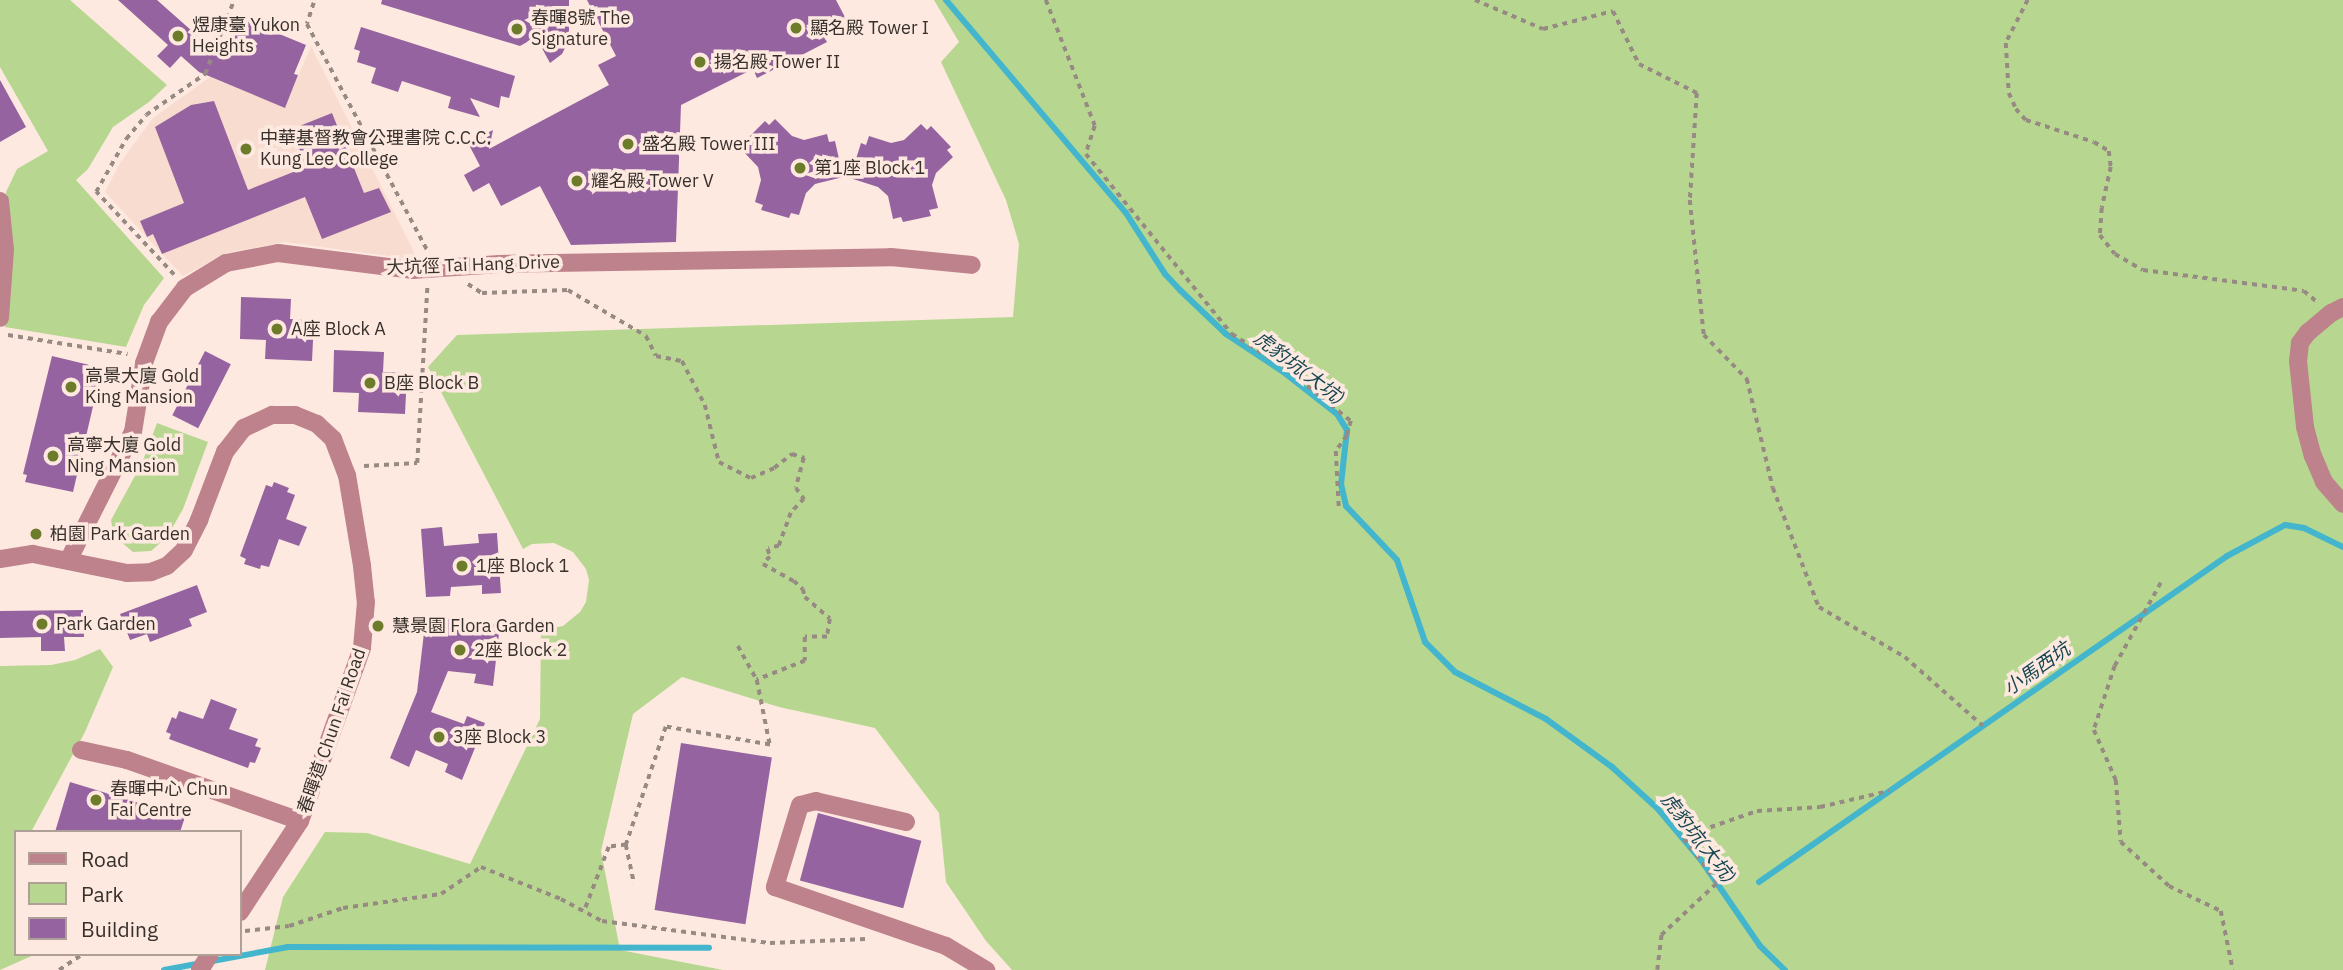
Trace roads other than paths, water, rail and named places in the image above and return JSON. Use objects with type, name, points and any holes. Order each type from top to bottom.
[{"type":"street","points":[[0,201],[5,250],[0,318]]},
{"type":"street","name":"大坑徑 Tai Hang Drive","points":[[69,559],[133,432],[144,363],[159,322],[185,288],[226,263],[278,253],[412,270],[500,264],[891,257],[972,265]]},
{"type":"street","points":[[2337,310],[2300,343],[2298,361],[2305,427],[2313,456],[2324,482],[2343,505]]},
{"type":"street","name":"春暉道 Chun Fai Road","points":[[69,559],[127,573],[144,574],[167,566],[190,541],[225,452],[244,428],[263,418],[284,414],[307,419],[326,431],[339,450],[347,475],[362,566],[366,625],[356,671],[300,821],[127,760],[81,750]]},
{"type":"street","points":[[0,559],[22,554],[69,559]]},
{"type":"street","points":[[906,822],[816,801],[800,806],[775,887],[946,946],[986,970]]},
{"type":"street","points":[[242,909],[300,821]]},
{"type":"waterway","name":"虎豹坑(大坑)","points":[[946,0],[1126,213],[1165,274],[1181,291],[1226,334],[1282,371],[1337,414],[1347,430],[1341,484],[1346,506],[1397,560],[1425,642],[1455,672],[1546,719],[1612,767],[1658,809],[1701,860],[1760,946],[1785,970]]},
{"type":"waterway","name":"小馬西坑","points":[[1759,882],[2227,556],[2285,525],[2304,528],[2343,547]]},
{"type":"waterway","points":[[242,956],[288,947],[709,948]]},
{"type":"waterway","points":[[164,970],[239,956]]},
{"type":"place","name":"顯名殿 Tower I","points":[[796,28]]},
{"type":"place","name":"春暉8號 The Signature","points":[[517,29]]},
{"type":"place","name":"煜康臺 Yukon Heights","points":[[178,36]]},
{"type":"place","name":"揚名殿 Tower II","points":[[700,62]]},
{"type":"place","name":"盛名殿 Tower III","points":[[628,144]]},
{"type":"place","name":"中華基督教會公理書院 C.C.C. Kung Lee College","points":[[246,149]]},
{"type":"place","name":"第1座 Block 1","points":[[800,168]]},
{"type":"place","name":"耀名殿 Tower V","points":[[577,181]]},
{"type":"place","name":"A座 Block A","points":[[277,329]]},
{"type":"place","name":"B座 Block B","points":[[370,383]]},
{"type":"place","name":"高景大廈 Gold King Mansion","points":[[71,387]]},
{"type":"place","name":"高寧大廈 Gold Ning Mansion","points":[[53,456]]},
{"type":"place","name":"柏園 Park Garden","points":[[36,534]]},
{"type":"place","name":"1座 Block 1","points":[[462,566]]},
{"type":"place","name":"Park Garden","points":[[42,624]]},
{"type":"place","name":"慧景園 Flora Garden","points":[[378,626]]},
{"type":"place","name":"2座 Block 2","points":[[460,650]]},
{"type":"place","name":"3座 Block 3","points":[[439,737]]},
{"type":"place","name":"春暉中心 Chun Fai Centre","points":[[96,800]]}]
